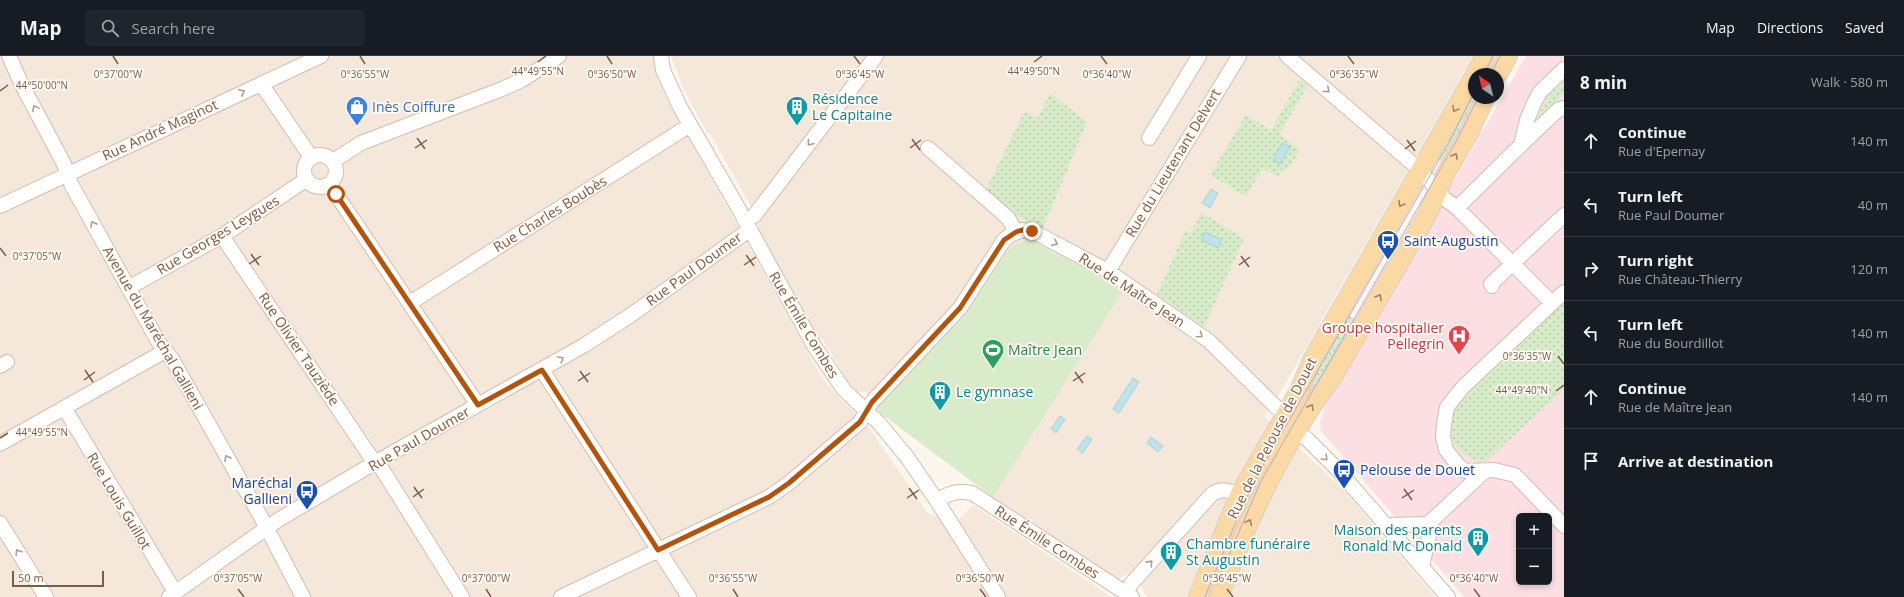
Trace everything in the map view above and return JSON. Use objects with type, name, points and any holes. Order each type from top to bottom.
[{"type":"main road","name":"Rue de la Pelouse de Douet","points":[[1478,68],[1485,56]]},
{"type":"main road","points":[[1501,68],[1508,56]]},
{"type":"main road","name":"Rue de la Pelouse de Douet","points":[[1198,597],[1239,495],[1299,391],[1313,358],[1468,86]]},
{"type":"main road","name":"Rue de la Pelouse de Douet","points":[[1219,597],[1248,523],[1296,432],[1315,399],[1332,378],[1439,192],[1446,173],[1469,132],[1482,104]]},
{"type":"street","name":"Avenue du Maréchal Gallieni","points":[[9,56],[64,164],[71,184],[128,288],[177,369],[303,597]]},
{"type":"street","name":"Rue André Maginot","points":[[0,206],[67,173],[321,56]]},
{"type":"street","points":[[333,161],[361,144],[522,80],[559,56]]},
{"type":"street","name":"Rue Émile Combes","points":[[661,56],[663,70],[690,125],[830,372],[844,390],[867,411],[907,458],[937,501],[953,492],[963,491],[972,493],[1129,595]]},
{"type":"street","name":"Rue Paul Doumer","points":[[172,594],[266,529],[376,462],[542,370],[631,315],[747,226],[876,56]]},
{"type":"street","points":[[1149,138],[1199,56]]},
{"type":"street","name":"Rue du Lieutenant Delvert","points":[[1108,271],[1239,56]]},
{"type":"street","points":[[1287,56],[1420,170],[1445,199],[1457,208],[1552,303]]},
{"type":"street","points":[[1521,145],[1527,120],[1540,92],[1564,69]]},
{"type":"street","points":[[262,83],[311,157]]},
{"type":"street","points":[[1457,208],[1558,109],[1564,108]]},
{"type":"street","name":"Rue Charles Boubès","points":[[410,303],[690,125]]},
{"type":"street","points":[[561,597],[769,497],[789,483],[860,422],[872,402],[960,308],[1004,240],[1016,232],[1008,218],[928,148]]},
{"type":"street","points":[[316,155],[325,155],[333,161],[336,171],[333,180],[329,184],[319,187],[314,186],[304,175],[305,165],[311,157],[316,155]]},
{"type":"street","name":"Rue Georges Leygues","points":[[128,288],[222,236],[307,179]]},
{"type":"street","points":[[329,184],[478,405]]},
{"type":"street","points":[[1492,286],[1492,284],[1564,215]]},
{"type":"street","name":"Rue de Maître Jean","points":[[1016,232],[1022,230],[1032,231],[1108,271],[1209,341],[1276,407],[1286,413]]},
{"type":"street","name":"Rue Olivier Tauziède","points":[[222,236],[376,462],[462,597]]},
{"type":"street","points":[[1564,292],[1463,387],[1448,407],[1443,437],[1446,450],[1465,471],[1494,470],[1516,475],[1564,526]]},
{"type":"street","points":[[0,444],[165,351]]},
{"type":"street","points":[[542,370],[689,597]]},
{"type":"street","name":"Rue Louis Guillot","points":[[64,409],[172,594]]},
{"type":"street","points":[[1296,432],[1306,438],[1338,470],[1448,597]]},
{"type":"street","points":[[1386,525],[1428,524],[1485,471]]},
{"type":"street","points":[[1129,595],[1131,584],[1212,494],[1220,490],[1229,490],[1239,495]]},
{"type":"street","points":[[937,501],[998,597]]},
{"type":"street","points":[[0,523],[46,597]]},
{"type":"street","points":[[1422,566],[1429,536],[1428,524]]},
{"type":"shaded area","points":[[0,56],[653,56],[656,70],[666,97],[825,382],[867,425],[928,514],[959,519],[973,505],[1111,597],[0,597]]},
{"type":"shaded area","points":[[671,56],[1473,56],[1281,391],[1264,416],[1339,485],[1435,597],[1150,597],[1144,594],[1143,588],[1126,574],[1118,579],[993,497],[879,412],[878,406],[866,392],[857,392],[847,380],[822,338],[819,340],[758,232],[760,218],[750,205],[710,133],[708,134],[684,90]]},
{"type":"shaded area","name":"Groupe hospitalier Pellegrin","points":[[1526,56],[1564,56],[1564,597],[1464,597],[1321,431],[1320,422],[1327,402],[1498,104],[1504,104],[1504,94]]},
{"type":"green space","points":[[1300,79],[1308,85],[1279,135],[1300,149],[1291,165],[1285,170],[1282,170],[1278,177],[1263,168],[1246,196],[1210,175],[1246,115],[1271,130]]},
{"type":"green space","points":[[1564,81],[1564,93],[1538,118],[1547,97]]},
{"type":"green space","points":[[1050,93],[1087,122],[1043,228],[1014,215],[986,189],[1024,112],[1038,118]]},
{"type":"green space","points":[[1468,96],[1468,104],[1479,104],[1448,165],[1435,158]]},
{"type":"green space","points":[[1201,212],[1244,239],[1204,327],[1157,294],[1186,230],[1191,233]]},
{"type":"green space","name":"Maître Jean","points":[[1029,240],[1094,273],[1122,292],[993,497],[879,412],[878,406],[961,320],[1011,246]]},
{"type":"green space","points":[[1564,300],[1564,390],[1487,460],[1481,461],[1469,458],[1458,448],[1451,436],[1451,419],[1457,406],[1466,393]]},
{"type":"green space","points":[[1343,312],[1360,322],[1216,597],[1203,597],[1234,515]]},
{"type":"water","points":[[1282,143],[1290,147],[1280,164],[1273,160]]},
{"type":"water","points":[[1211,189],[1218,193],[1210,208],[1202,203]]},
{"type":"water","points":[[1205,232],[1222,240],[1218,248],[1201,240]]},
{"type":"water","points":[[1133,378],[1139,382],[1119,413],[1113,409]]},
{"type":"water","points":[[1060,416],[1065,419],[1056,433],[1051,429]]},
{"type":"water","points":[[1087,436],[1092,439],[1083,453],[1077,449]]},
{"type":"water","points":[[1151,437],[1163,446],[1158,452],[1147,443]]},
{"type":"tram line","points":[[1487,68],[1493,56]]},
{"type":"tram line","points":[[1494,68],[1500,56]]},
{"type":"tram line","points":[[1205,597],[1256,478],[1451,139],[1468,104]]},
{"type":"tram line","points":[[1216,585],[1261,481],[1457,140],[1475,104]]},
{"type":"place","name":"Inès Coiffure","points":[[357,126]]},
{"type":"place","name":"Résidence Le Capitaine","points":[[797,126]]},
{"type":"place","name":"Saint-Augustin","points":[[1388,260]]},
{"type":"place","name":"Groupe hospitalier Pellegrin","points":[[1459,356]]},
{"type":"place","name":"Maître Jean","points":[[993,370]]},
{"type":"place","name":"Le gymnase","points":[[940,412]]},
{"type":"place","name":"Pelouse de Douet","points":[[1344,490]]},
{"type":"place","name":"Maréchal Gallieni","points":[[307,510]]},
{"type":"place","name":"Maison des parents Ronald Mc Donald","points":[[1478,558]]},
{"type":"place","name":"Chambre funéraire St Augustin","points":[[1171,572]]},
{"type":"route","points":[[336,194],[478,405],[542,370],[552,383],[654,541],[658,550],[769,497],[789,483],[860,422],[872,402],[960,308],[1004,240],[1010,235],[1022,230],[1032,231]]}]
